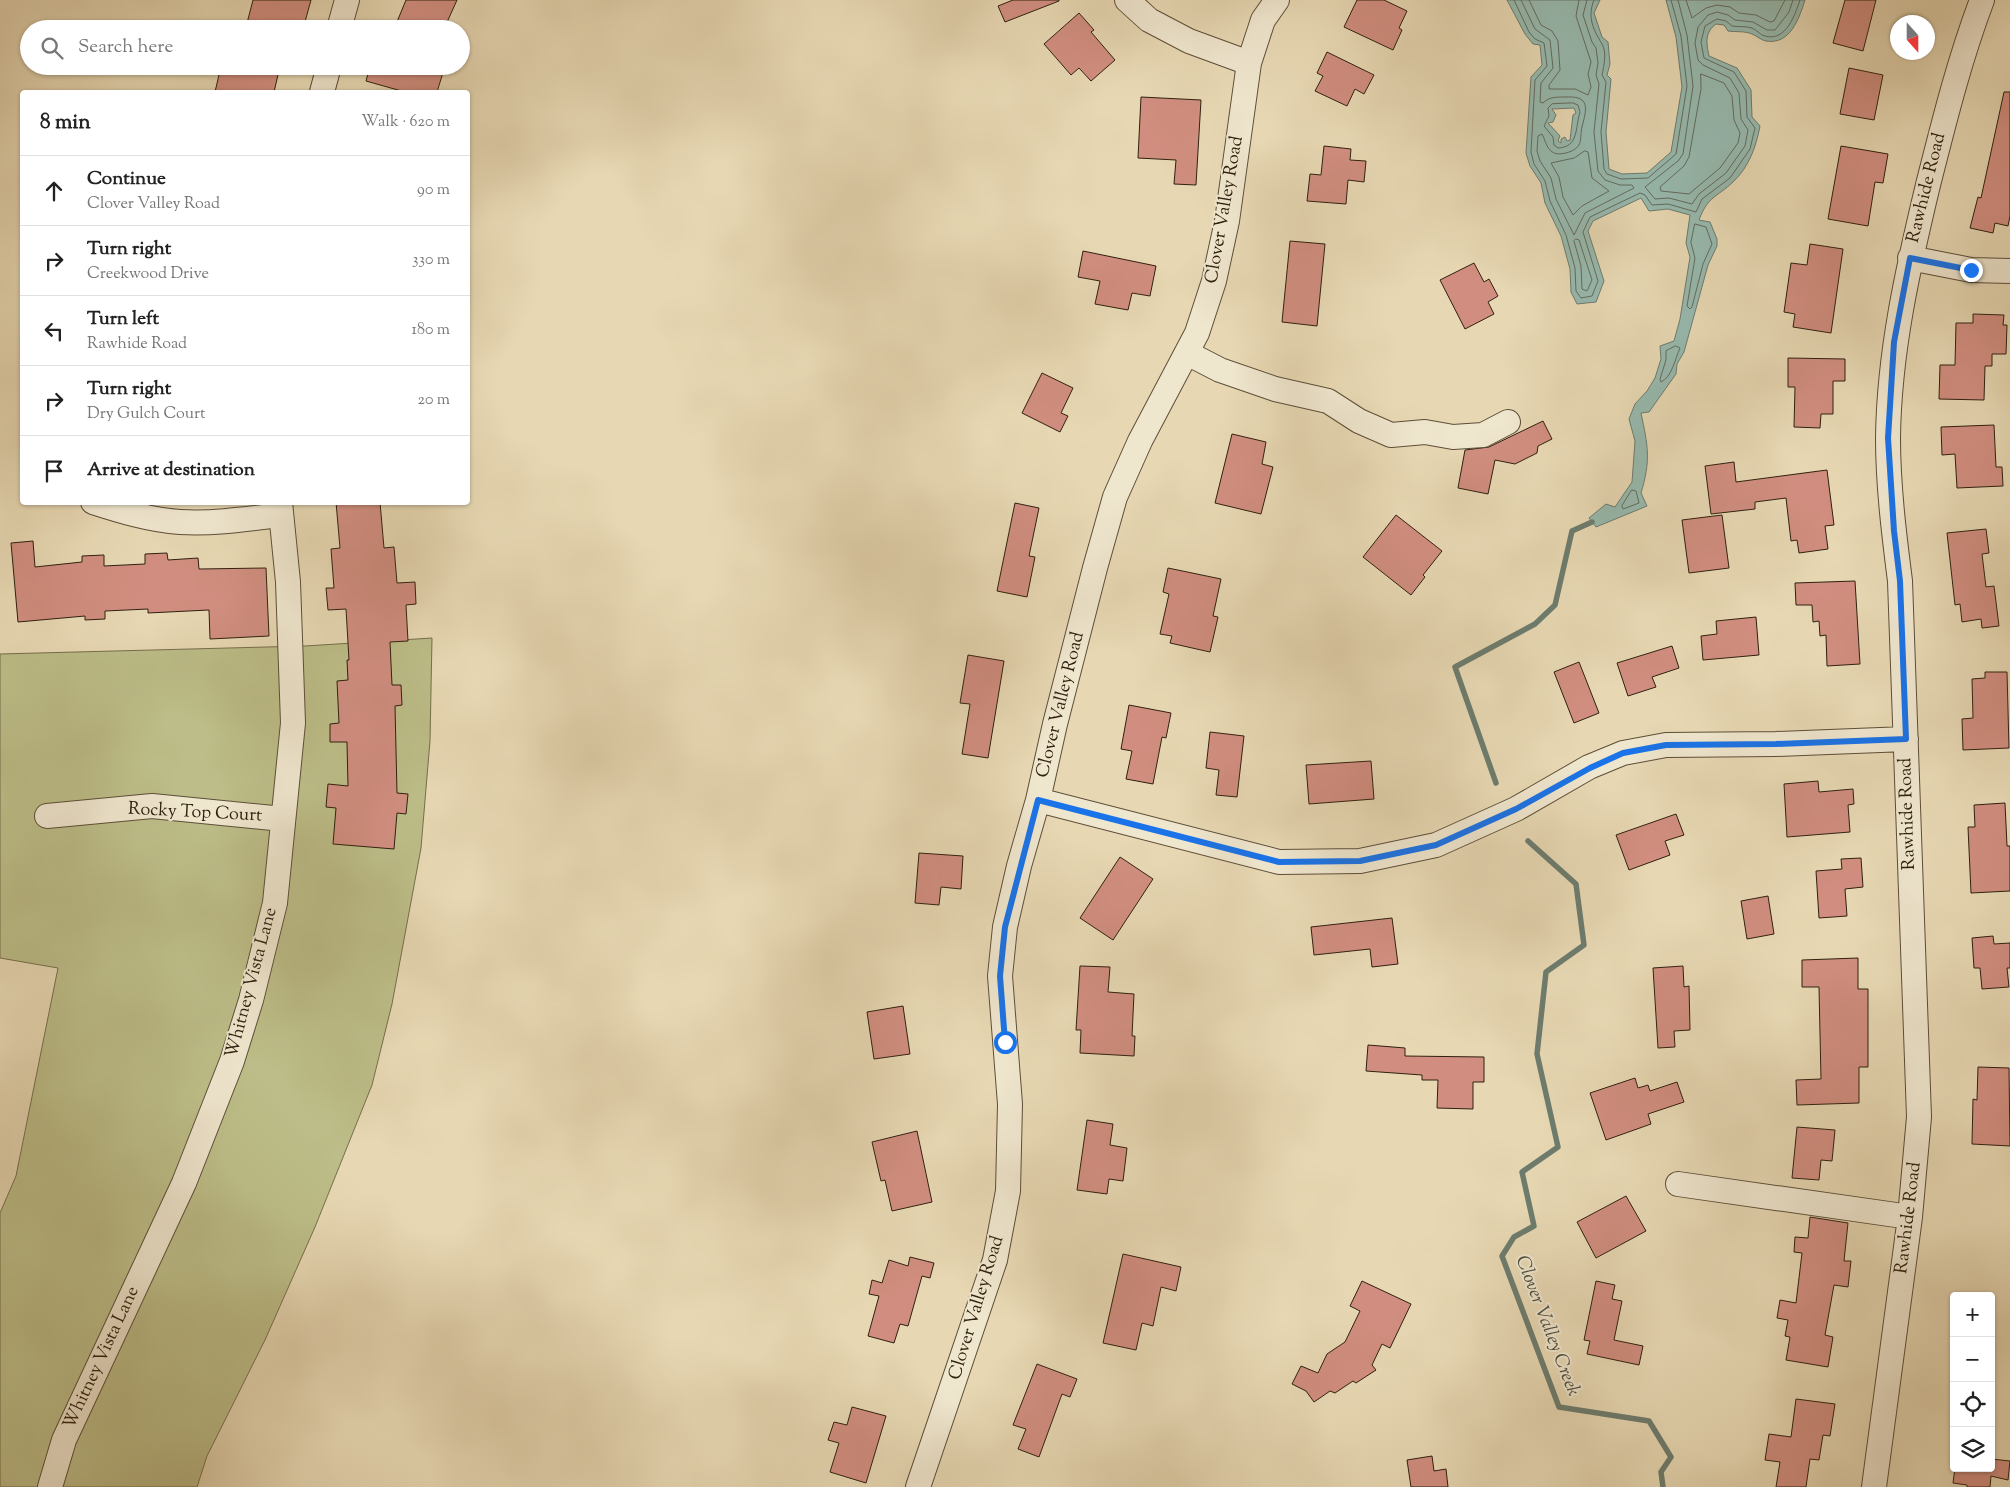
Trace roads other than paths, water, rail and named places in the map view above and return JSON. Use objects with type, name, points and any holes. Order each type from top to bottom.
[{"type":"street","points":[[341,20],[346,0]]},
{"type":"street","points":[[1127,0],[1148,20],[1189,41],[1248,63]]},
{"type":"street","name":"Clover Valley Road","points":[[918,1487],[992,1269],[1004,1217],[1010,1165],[1010,1104],[1000,976],[1005,927],[1038,800],[1064,688],[1116,497],[1140,441],[1197,333],[1214,281],[1227,221],[1248,63],[1264,20],[1277,0]]},
{"type":"street","name":"Rawhide Road","points":[[1874,1487],[1910,1217],[1919,1117],[1900,581],[1894,531],[1888,438],[1894,342],[1910,258],[1946,110],[1982,0]]},
{"type":"street","points":[[323,90],[327,75]]},
{"type":"street","points":[[1910,258],[1971,270],[2010,271]]},
{"type":"street","points":[[1187,353],[1220,370],[1275,389],[1328,401],[1359,421],[1391,435],[1425,432],[1453,437],[1483,435],[1508,422]]},
{"type":"street","points":[[103,505],[148,518],[178,522],[210,522],[280,509]]},
{"type":"street","name":"Whitney Vista Lane","points":[[50,1487],[64,1440],[184,1183],[232,1061],[251,1000],[274,903],[293,723],[288,582],[280,509]]},
{"type":"street","points":[[1038,800],[1279,862],[1360,861],[1436,845],[1516,809],[1590,768],[1623,753],[1666,745],[1776,744],[1906,739]]},
{"type":"street","name":"Rocky Top Court","points":[[47,816],[152,806],[283,819]]},
{"type":"street","points":[[1678,1184],[1910,1217]]},
{"type":"water","points":[[1507,0],[1600,0],[1594,13],[1602,37],[1608,42],[1610,64],[1607,75],[1611,79],[1606,132],[1609,169],[1622,174],[1647,173],[1671,152],[1682,87],[1676,37],[1666,0],[1805,0],[1800,15],[1792,29],[1781,39],[1766,41],[1749,33],[1728,31],[1724,25],[1716,24],[1708,34],[1709,56],[1737,68],[1751,90],[1752,117],[1760,126],[1754,149],[1739,176],[1713,198],[1702,212],[1699,220],[1710,222],[1717,239],[1717,246],[1708,265],[1684,352],[1677,364],[1676,374],[1649,412],[1641,413],[1647,462],[1641,493],[1647,506],[1596,527],[1589,518],[1606,504],[1615,507],[1632,482],[1635,441],[1629,419],[1635,404],[1647,391],[1655,378],[1661,359],[1660,346],[1674,341],[1680,319],[1690,257],[1686,243],[1690,215],[1668,209],[1649,211],[1641,198],[1593,221],[1588,231],[1604,281],[1596,302],[1577,304],[1571,292],[1570,269],[1561,236],[1545,203],[1541,183],[1530,166],[1526,153],[1531,77],[1542,65],[1540,45],[1533,44],[1525,34]],"holes":[[[1574,108],[1576,113],[1573,115],[1570,140],[1567,141],[1565,137],[1561,139],[1561,143],[1558,141],[1560,136],[1548,123],[1553,122],[1556,115],[1552,109]]]},
{"type":"waterway","name":"Clover Valley Creek","points":[[1496,783],[1455,667],[1535,624],[1555,605],[1572,531],[1592,522]]},
{"type":"waterway","name":"Clover Valley Creek","points":[[1528,841],[1576,884],[1584,945],[1546,972],[1537,1054],[1558,1147],[1522,1172],[1534,1226],[1514,1237],[1502,1256],[1559,1407],[1649,1421],[1671,1457],[1661,1472],[1663,1487]]}]
